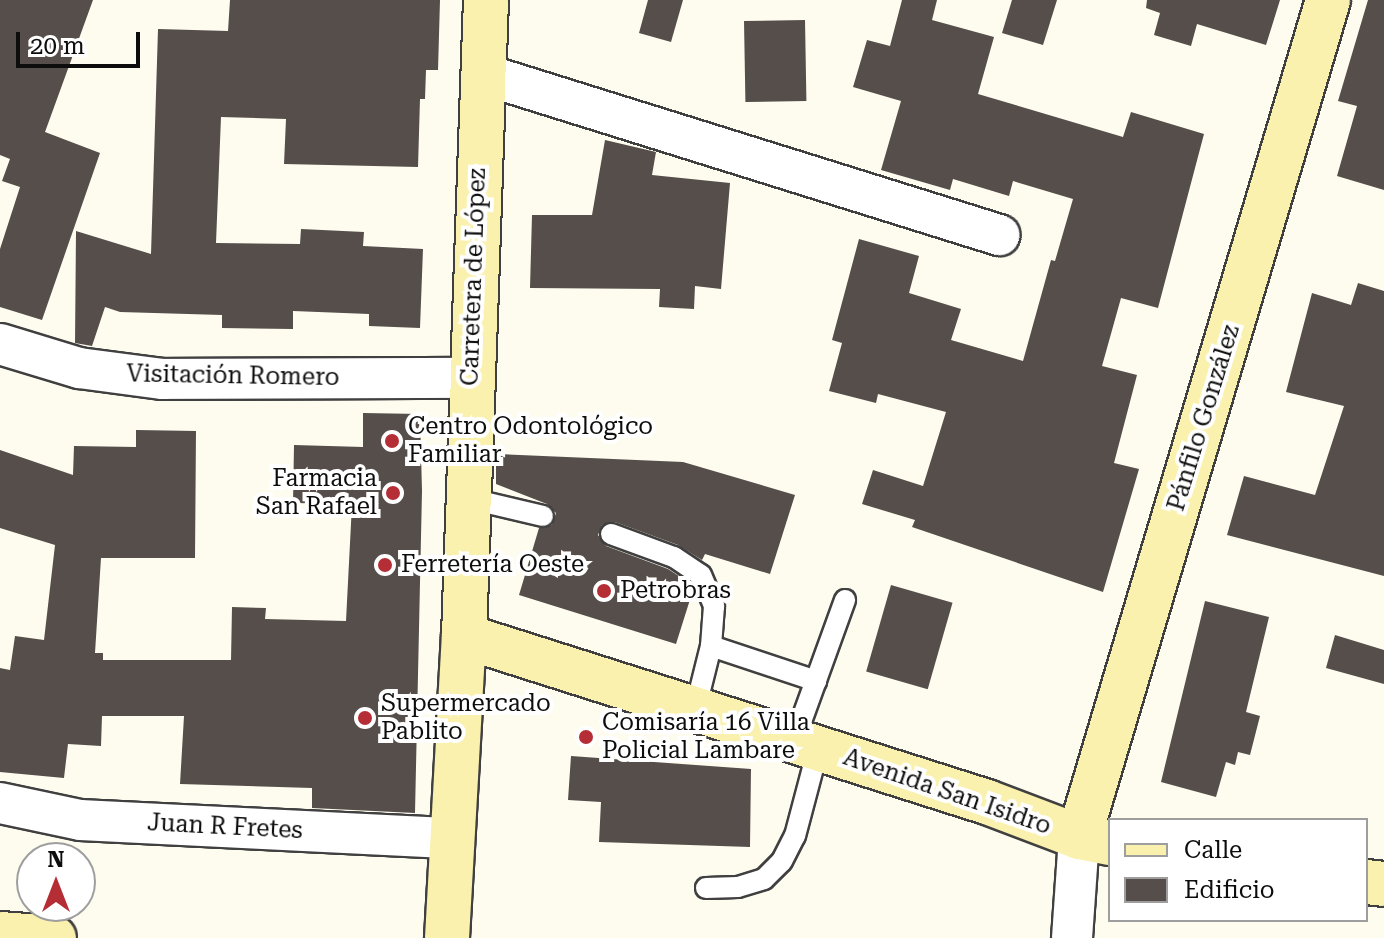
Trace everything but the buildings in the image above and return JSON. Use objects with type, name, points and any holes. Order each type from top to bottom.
[{"type":"main road","name":"Carretera de López","points":[[447,938],[464,636],[470,378],[486,0]]},
{"type":"main road","name":"Pánfilo González","points":[[1094,840],[1328,0]]},
{"type":"main road","name":"Avenida San Isidro","points":[[464,636],[987,802],[1094,840]]},
{"type":"main road","points":[[0,934],[54,938]]},
{"type":"street","points":[[483,74],[999,235]]},
{"type":"street","name":"Visitación Romero","points":[[0,344],[79,368],[163,379],[470,378]]},
{"type":"street","name":"Juan R Fretes","points":[[0,803],[80,820],[452,838]]},
{"type":"street","points":[[1072,938],[1094,840]]},
{"type":"lane","points":[[467,498],[543,516]]},
{"type":"lane","points":[[611,534],[674,557],[701,575],[714,606],[711,646],[695,710]]},
{"type":"lane","points":[[706,888],[738,887],[764,879],[782,861],[795,836],[816,681],[845,600]]},
{"type":"lane","points":[[711,646],[816,681]]},
{"type":"place","name":"Centro Odontológico Familiar","points":[[392,441]]},
{"type":"place","name":"Farmacia San Rafael","points":[[393,493]]},
{"type":"place","name":"Ferretería Oeste","points":[[385,565]]},
{"type":"place","name":"Petrobras","points":[[604,591]]},
{"type":"place","name":"Supermercado Pablito","points":[[365,718]]},
{"type":"place","name":"Comisaría 16 Villa Policial Lambare","points":[[586,737]]}]
